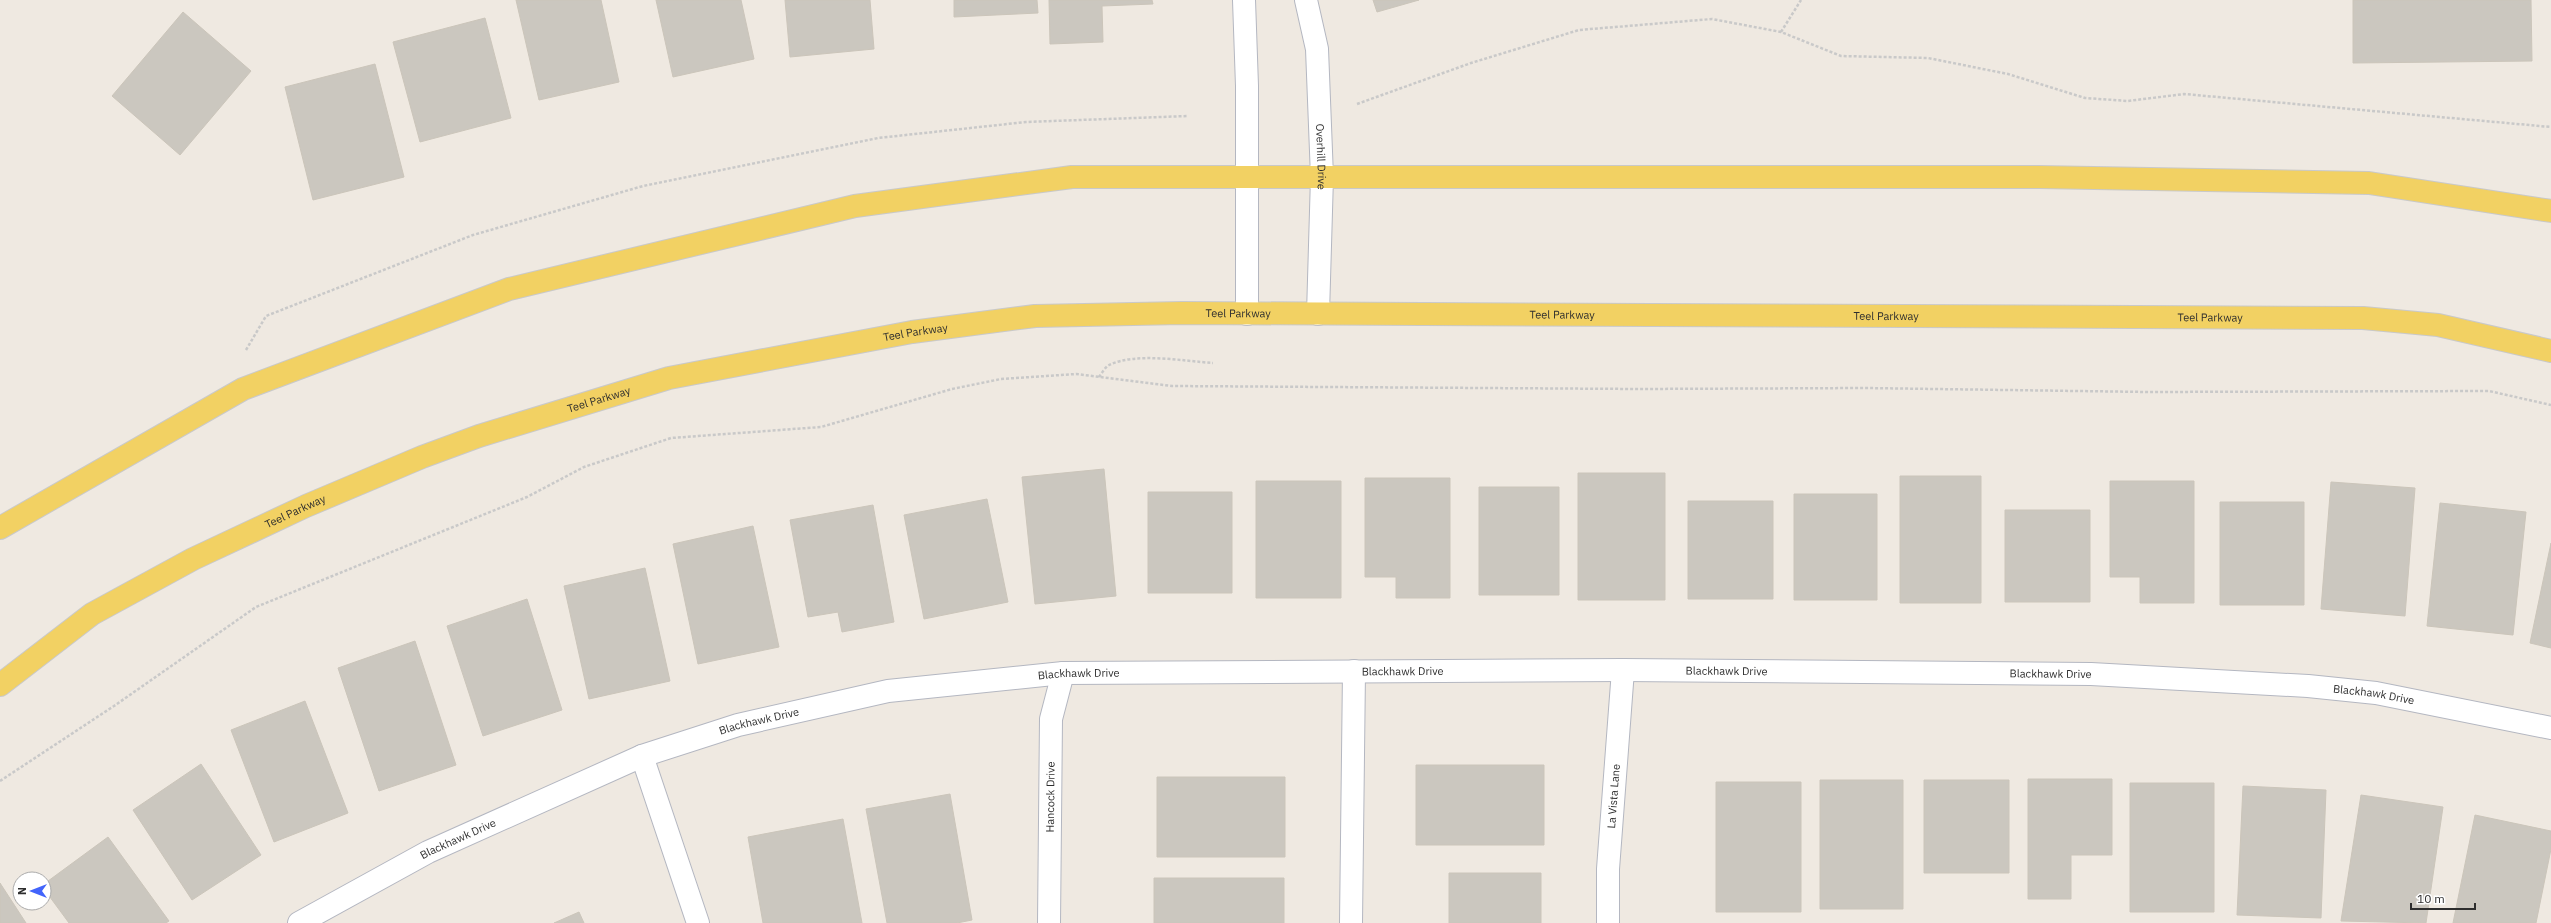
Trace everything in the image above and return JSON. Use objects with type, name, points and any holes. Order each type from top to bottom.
[{"type":"main road","points":[[0,528],[243,390],[509,289],[855,206],[1072,177],[2039,177],[2369,183],[2551,211]]},
{"type":"main road","name":"Teel Parkway","points":[[0,686],[92,614],[193,559],[306,506],[422,457],[480,436],[669,378],[912,332],[1035,316],[1318,314],[2363,318],[2438,325],[2551,351]]},
{"type":"street","points":[[1244,0],[1248,86],[1248,314]]},
{"type":"street","name":"Overhill Drive","points":[[1306,0],[1317,50],[1322,177],[1318,314]]},
{"type":"street","name":"Blackhawk Drive","points":[[302,922],[428,852],[642,756],[738,725],[888,690],[1063,673],[1622,670],[2091,674],[2308,686],[2376,693],[2551,728]]},
{"type":"street","name":"La Vista Lane","points":[[1608,923],[1608,869],[1622,670]]},
{"type":"street","points":[[1351,923],[1354,671]]},
{"type":"street","name":"Hancock Drive","points":[[1049,923],[1051,719],[1063,673]]},
{"type":"street","points":[[642,756],[698,923]]},
{"type":"path","points":[[1781,32],[1801,0]]},
{"type":"path","points":[[1357,104],[1471,63],[1579,30],[1712,19],[1781,32],[1842,56],[1928,58],[2008,74],[2085,98],[2128,101],[2184,94],[2551,127]]},
{"type":"path","points":[[266,316],[473,235],[644,186],[878,138],[1026,122],[1188,116]]},
{"type":"path","points":[[1099,377],[1107,366],[1123,360],[1141,358],[1213,362]]},
{"type":"path","points":[[0,781],[114,706],[256,607],[526,497],[584,467],[671,438],[821,427],[952,390],[1001,379],[1076,374],[1180,386],[1638,390],[1866,388],[2147,392],[2489,391],[2551,404]]},
{"type":"building","points":[[516,0],[601,0],[619,82],[539,100]]},
{"type":"building","points":[[656,0],[741,0],[754,59],[673,77]]},
{"type":"building","points":[[785,0],[870,0],[874,49],[790,57]]},
{"type":"building","points":[[954,0],[1037,0],[1038,13],[954,17]]},
{"type":"building","points":[[1049,0],[1152,0],[1153,4],[1102,6],[1103,42],[1050,44]]},
{"type":"building","points":[[1373,0],[1419,0],[1377,12]]},
{"type":"building","points":[[2353,0],[2531,0],[2532,61],[2353,63]]},
{"type":"building","points":[[183,12],[251,71],[180,155],[112,96]]},
{"type":"building","points":[[485,18],[511,118],[420,142],[393,42]]},
{"type":"building","points":[[375,64],[404,177],[313,200],[285,87]]},
{"type":"building","points":[[1104,469],[1116,596],[1035,604],[1022,477]]},
{"type":"building","points":[[1578,473],[1665,473],[1665,600],[1578,600]]},
{"type":"building","points":[[1900,476],[1981,476],[1981,603],[1900,603]]},
{"type":"building","points":[[1365,478],[1450,478],[1450,598],[1396,598],[1396,577],[1365,577]]},
{"type":"building","points":[[1256,481],[1341,481],[1341,598],[1256,598]]},
{"type":"building","points":[[2110,481],[2194,481],[2194,603],[2140,603],[2140,577],[2110,577]]},
{"type":"building","points":[[2331,482],[2415,488],[2405,616],[2321,609]]},
{"type":"building","points":[[1479,487],[1559,487],[1559,595],[1479,595]]},
{"type":"building","points":[[1148,492],[1232,492],[1232,593],[1148,593]]},
{"type":"building","points":[[1794,494],[1877,494],[1877,600],[1794,600]]},
{"type":"building","points":[[987,499],[1008,602],[924,619],[904,515]]},
{"type":"building","points":[[1688,501],[1773,501],[1773,599],[1688,599]]},
{"type":"building","points":[[2220,502],[2304,502],[2304,605],[2220,605]]},
{"type":"building","points":[[2440,503],[2526,512],[2513,635],[2427,626]]},
{"type":"building","points":[[873,505],[894,622],[842,632],[838,612],[808,617],[790,520]]},
{"type":"building","points":[[2005,510],[2090,510],[2090,602],[2005,602]]},
{"type":"building","points":[[753,526],[779,647],[698,664],[673,544]]},
{"type":"building","points":[[2551,543],[2551,648],[2530,643]]},
{"type":"building","points":[[645,568],[670,681],[589,699],[564,586]]},
{"type":"building","points":[[527,599],[562,710],[483,736],[447,626]]},
{"type":"building","points":[[415,641],[456,765],[379,791],[338,668]]},
{"type":"building","points":[[305,701],[348,813],[274,842],[231,730]]},
{"type":"building","points":[[201,764],[261,855],[192,900],[133,810]]},
{"type":"building","points":[[1416,765],[1544,765],[1544,845],[1416,845]]},
{"type":"building","points":[[1157,777],[1285,777],[1285,857],[1157,857]]},
{"type":"building","points":[[2028,779],[2112,779],[2112,855],[2071,855],[2071,899],[2028,899]]},
{"type":"building","points":[[1820,780],[1903,780],[1903,909],[1820,909]]},
{"type":"building","points":[[1924,780],[2009,780],[2009,873],[1924,873]]},
{"type":"building","points":[[1716,782],[1801,782],[1801,912],[1716,912]]},
{"type":"building","points":[[2130,783],[2214,783],[2214,912],[2130,912]]},
{"type":"building","points":[[2243,786],[2326,790],[2321,918],[2237,915]]},
{"type":"building","points":[[950,794],[972,920],[957,923],[887,923],[866,809]]},
{"type":"building","points":[[2361,795],[2443,807],[2426,923],[2341,921]]},
{"type":"building","points":[[2475,815],[2551,831],[2551,849],[2536,923],[2453,923]]},
{"type":"building","points":[[843,819],[862,923],[763,923],[748,837]]},
{"type":"building","points":[[108,837],[169,921],[166,923],[69,923],[52,900],[52,878]]},
{"type":"building","points":[[1449,873],[1541,873],[1541,923],[1449,923]]},
{"type":"building","points":[[1154,878],[1284,878],[1284,923],[1154,923]]},
{"type":"building","points":[[0,883],[12,901],[12,911],[18,911],[26,923],[0,923]]},
{"type":"building","points":[[579,912],[584,923],[554,923]]}]
